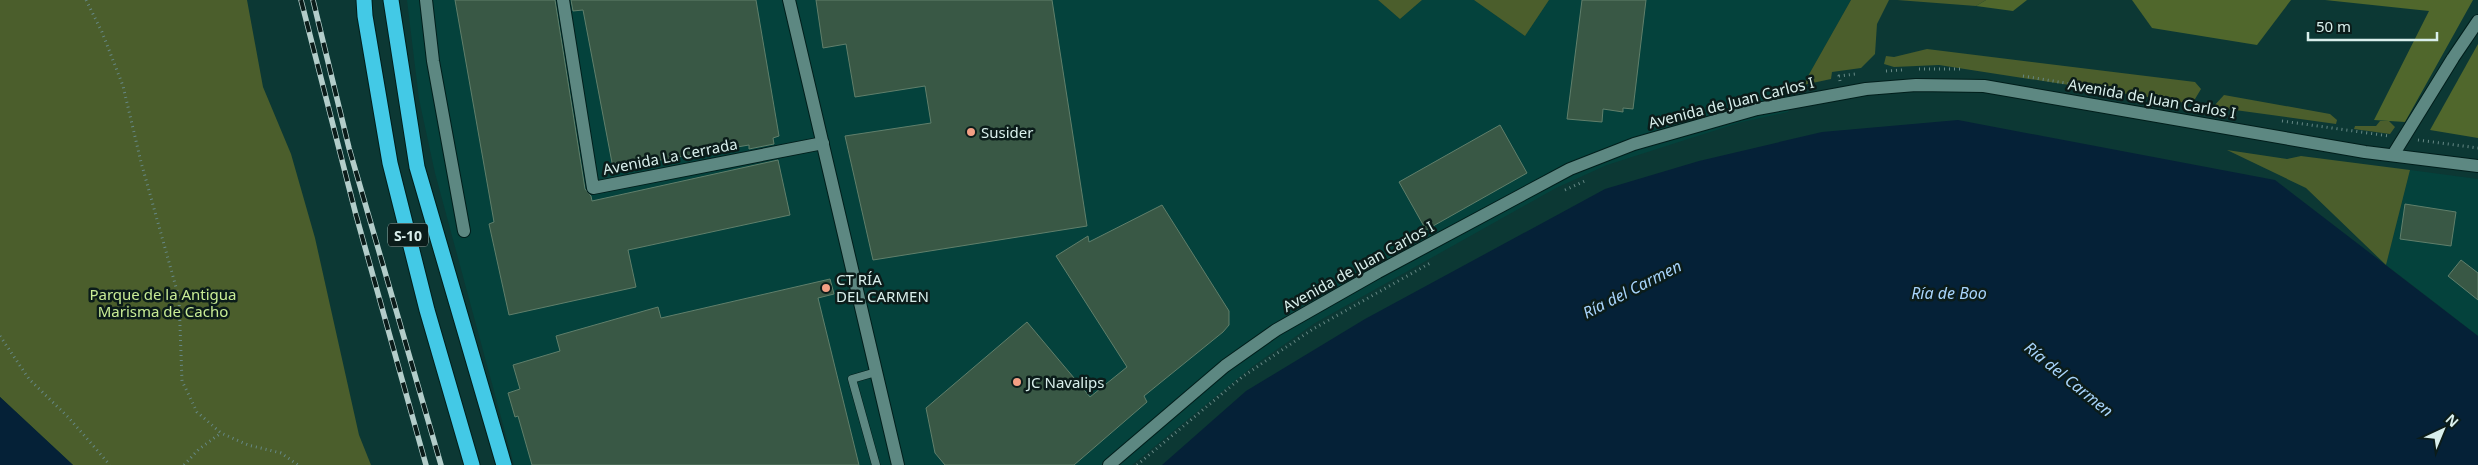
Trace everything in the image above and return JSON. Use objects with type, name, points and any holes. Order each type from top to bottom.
[{"type":"highway","name":"S-10","points":[[364,0],[364,16],[390,163],[427,310],[472,465]]},
{"type":"highway","name":"S-10","points":[[391,0],[417,167],[504,465]]},
{"type":"street","points":[[426,0],[433,61],[464,231]]},
{"type":"street","name":"Avenida La Cerrada","points":[[562,0],[593,188],[823,143]]},
{"type":"street","points":[[789,0],[898,465]]},
{"type":"street","points":[[2393,155],[2453,58],[2478,22]]},
{"type":"street","name":"Avenida de Juan Carlos I","points":[[1109,465],[1219,371],[1276,330],[1378,272],[1530,189],[1570,170],[1634,144],[1757,109],[1842,92],[1916,85],[1984,86],[2284,138],[2478,166]]},
{"type":"lane","points":[[876,372],[852,379],[876,465]]},
{"type":"path","points":[[86,0],[102,32],[123,86],[141,162],[179,298],[182,381],[197,412],[221,433],[248,445],[281,453],[298,465]]},
{"type":"path","points":[[1914,69],[1963,69]]},
{"type":"path","points":[[1879,72],[1904,70]]},
{"type":"path","points":[[1842,92],[1839,76],[1859,74]]},
{"type":"path","points":[[2016,75],[2075,85]]},
{"type":"path","points":[[2276,120],[2334,127]]},
{"type":"path","points":[[1561,192],[1588,179]]},
{"type":"path","points":[[1137,465],[1242,377],[1312,329],[1435,260]]},
{"type":"path","points":[[0,336],[29,379],[68,417],[110,465]]},
{"type":"path","points":[[184,465],[199,449],[221,433]]},
{"type":"shaded area","points":[[407,0],[1378,0],[1400,19],[1422,0],[1474,0],[1525,36],[1549,0],[1851,0],[1788,112],[1742,122],[1607,165],[1556,188],[1315,323],[1253,366],[1132,465],[514,465],[435,173],[419,99]]},
{"type":"shaded area","points":[[2410,170],[2478,179],[2478,336],[2386,265]]},
{"type":"green space","name":"Parque de la Antigua Marisma de Cacho","points":[[0,0],[247,0],[263,87],[291,154],[315,238],[359,435],[371,465],[73,465],[0,397]]},
{"type":"green space","points":[[1378,0],[1422,0],[1400,19]]},
{"type":"green space","points":[[1474,0],[1549,0],[1525,36]]},
{"type":"green space","points":[[1851,0],[1889,0],[1877,24],[1875,54],[1861,68],[1832,72],[1831,79],[1803,85]]},
{"type":"green space","points":[[1897,0],[1986,0],[1976,6]]},
{"type":"green space","points":[[1986,0],[2027,0],[2013,11],[1976,6]]},
{"type":"green space","points":[[2132,0],[2291,0],[2257,45],[2152,28]]},
{"type":"green space","points":[[2325,0],[2473,0],[2405,122],[2374,120],[2429,11]]},
{"type":"green space","points":[[2478,44],[2478,138],[2430,130]]},
{"type":"green space","points":[[1927,49],[2195,82],[2201,89],[2192,104],[1939,65],[1894,67],[1884,64],[1886,56],[1894,57]]},
{"type":"green space","points":[[2224,95],[2330,114],[2337,120],[2336,124],[2213,107]]},
{"type":"green space","points":[[2380,121],[2389,121],[2395,127],[2390,134],[2354,129],[2355,126],[2376,126]]},
{"type":"green space","points":[[2227,150],[2287,159],[2301,156],[2410,170],[2386,265],[2306,188]]},
{"type":"water","name":"Ría de Boo","points":[[1958,120],[2275,180],[2478,336],[2478,465],[1162,465],[1246,391],[1365,319],[1605,189],[1699,161],[1822,132]]},
{"type":"water","points":[[0,397],[73,465],[0,465]]},
{"type":"building","points":[[455,0],[555,0],[585,189],[591,196],[592,201],[778,160],[790,215],[628,250],[636,287],[509,315],[489,224],[494,222]]},
{"type":"building","points":[[571,0],[756,0],[779,136],[773,138],[774,144],[749,149],[749,145],[613,168],[583,10],[573,11]]},
{"type":"building","name":"Susider","points":[[816,0],[1052,0],[1087,226],[873,260],[845,136],[931,123],[925,86],[855,97],[846,44],[823,48]]},
{"type":"building","points":[[1582,0],[1646,0],[1633,109],[1623,108],[1623,112],[1603,109],[1602,122],[1567,119]]},
{"type":"building","points":[[1500,125],[1527,173],[1426,230],[1399,182]]},
{"type":"building","points":[[2405,204],[2456,212],[2451,246],[2400,239]]},
{"type":"building","points":[[1162,205],[1229,311],[1229,325],[1223,332],[1144,396],[1147,402],[1074,465],[945,465],[935,453],[926,408],[1027,322],[1090,397],[1127,367],[1056,256],[1088,236],[1089,242]]},
{"type":"building","points":[[2461,260],[2478,273],[2478,300],[2448,276]]},
{"type":"building","points":[[830,279],[834,294],[818,298],[859,465],[532,465],[518,416],[515,417],[508,393],[520,389],[513,365],[560,351],[556,336],[658,307],[661,318]]},
{"type":"railway","points":[[301,0],[356,215],[426,465]]},
{"type":"railway","points":[[313,0],[349,148],[441,465]]},
{"type":"place","name":"Susider","points":[[971,132]]},
{"type":"place","name":"CT RÍA DEL CARMEN","points":[[826,288]]},
{"type":"place","name":"JC Navalips","points":[[1017,382]]},
{"type":"water label","name":"Ría del Carmen","points":[[1632,289]]},
{"type":"water label","name":"Ría del Carmen","points":[[2069,379]]}]
